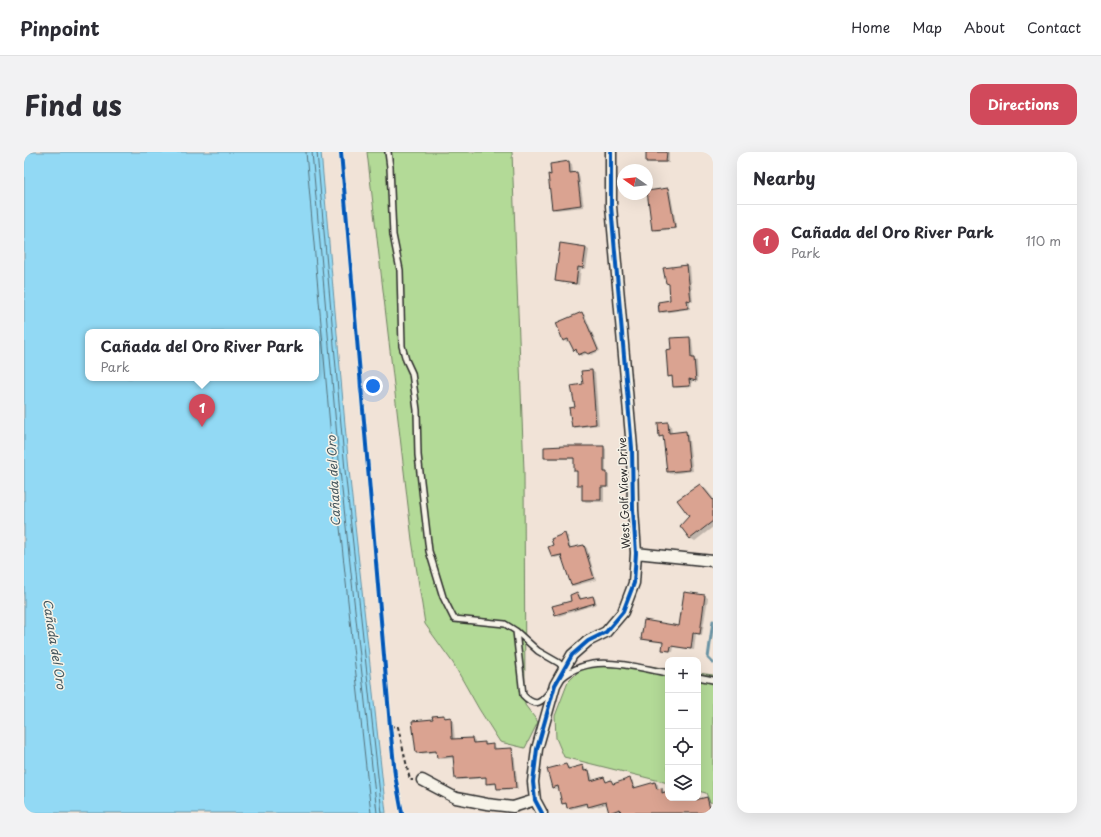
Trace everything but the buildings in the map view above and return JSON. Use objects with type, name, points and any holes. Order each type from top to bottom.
[{"type":"street","name":"West Golf View Drive","points":[[534,800],[533,782],[537,749],[555,685],[567,670],[572,655],[588,641],[606,632],[623,612],[634,584],[636,552],[633,510],[632,448],[611,206],[611,152]]},
{"type":"street","points":[[636,552],[713,561]]},
{"type":"street","points":[[422,780],[456,798],[487,804],[513,807],[534,800],[542,813]]},
{"type":"lane","points":[[388,152],[393,235],[400,270],[402,346],[412,373],[416,403],[418,422],[418,455],[429,551],[443,597],[454,619],[505,624],[538,651],[559,663],[567,670],[596,663],[610,662],[665,671]]},
{"type":"lane","points":[[516,632],[523,695],[528,700],[534,703],[539,703],[555,685]]},
{"type":"lane","points":[[701,678],[713,680]]},
{"type":"path","points":[[389,718],[390,733]]},
{"type":"path","points":[[390,726],[398,727],[410,780],[422,780]]},
{"type":"green space","points":[[367,152],[512,152],[524,471],[525,705],[538,722],[525,748],[500,742],[453,663],[425,624],[412,540]]},
{"type":"green space","points":[[622,662],[665,669],[665,782],[564,757],[556,738],[555,716],[568,682],[586,664]]},
{"type":"green space","points":[[701,673],[713,675],[713,803],[710,802],[706,793],[701,792]]},
{"type":"water","name":"Cañada del Oro","points":[[24,152],[321,152],[349,470],[386,813],[24,813]]},
{"type":"waterway","points":[[713,621],[708,658],[713,663]]},
{"type":"cycle path","points":[[341,152],[390,726],[395,775],[402,813]]},
{"type":"cycle path","points":[[542,813],[535,800],[533,782],[537,749],[555,685],[572,655],[588,641],[606,632],[623,612],[634,583],[636,553],[633,510],[632,448],[611,206],[611,152]]},
{"type":"place","name":"Cañada del Oro River Park","points":[[202,427]]}]
